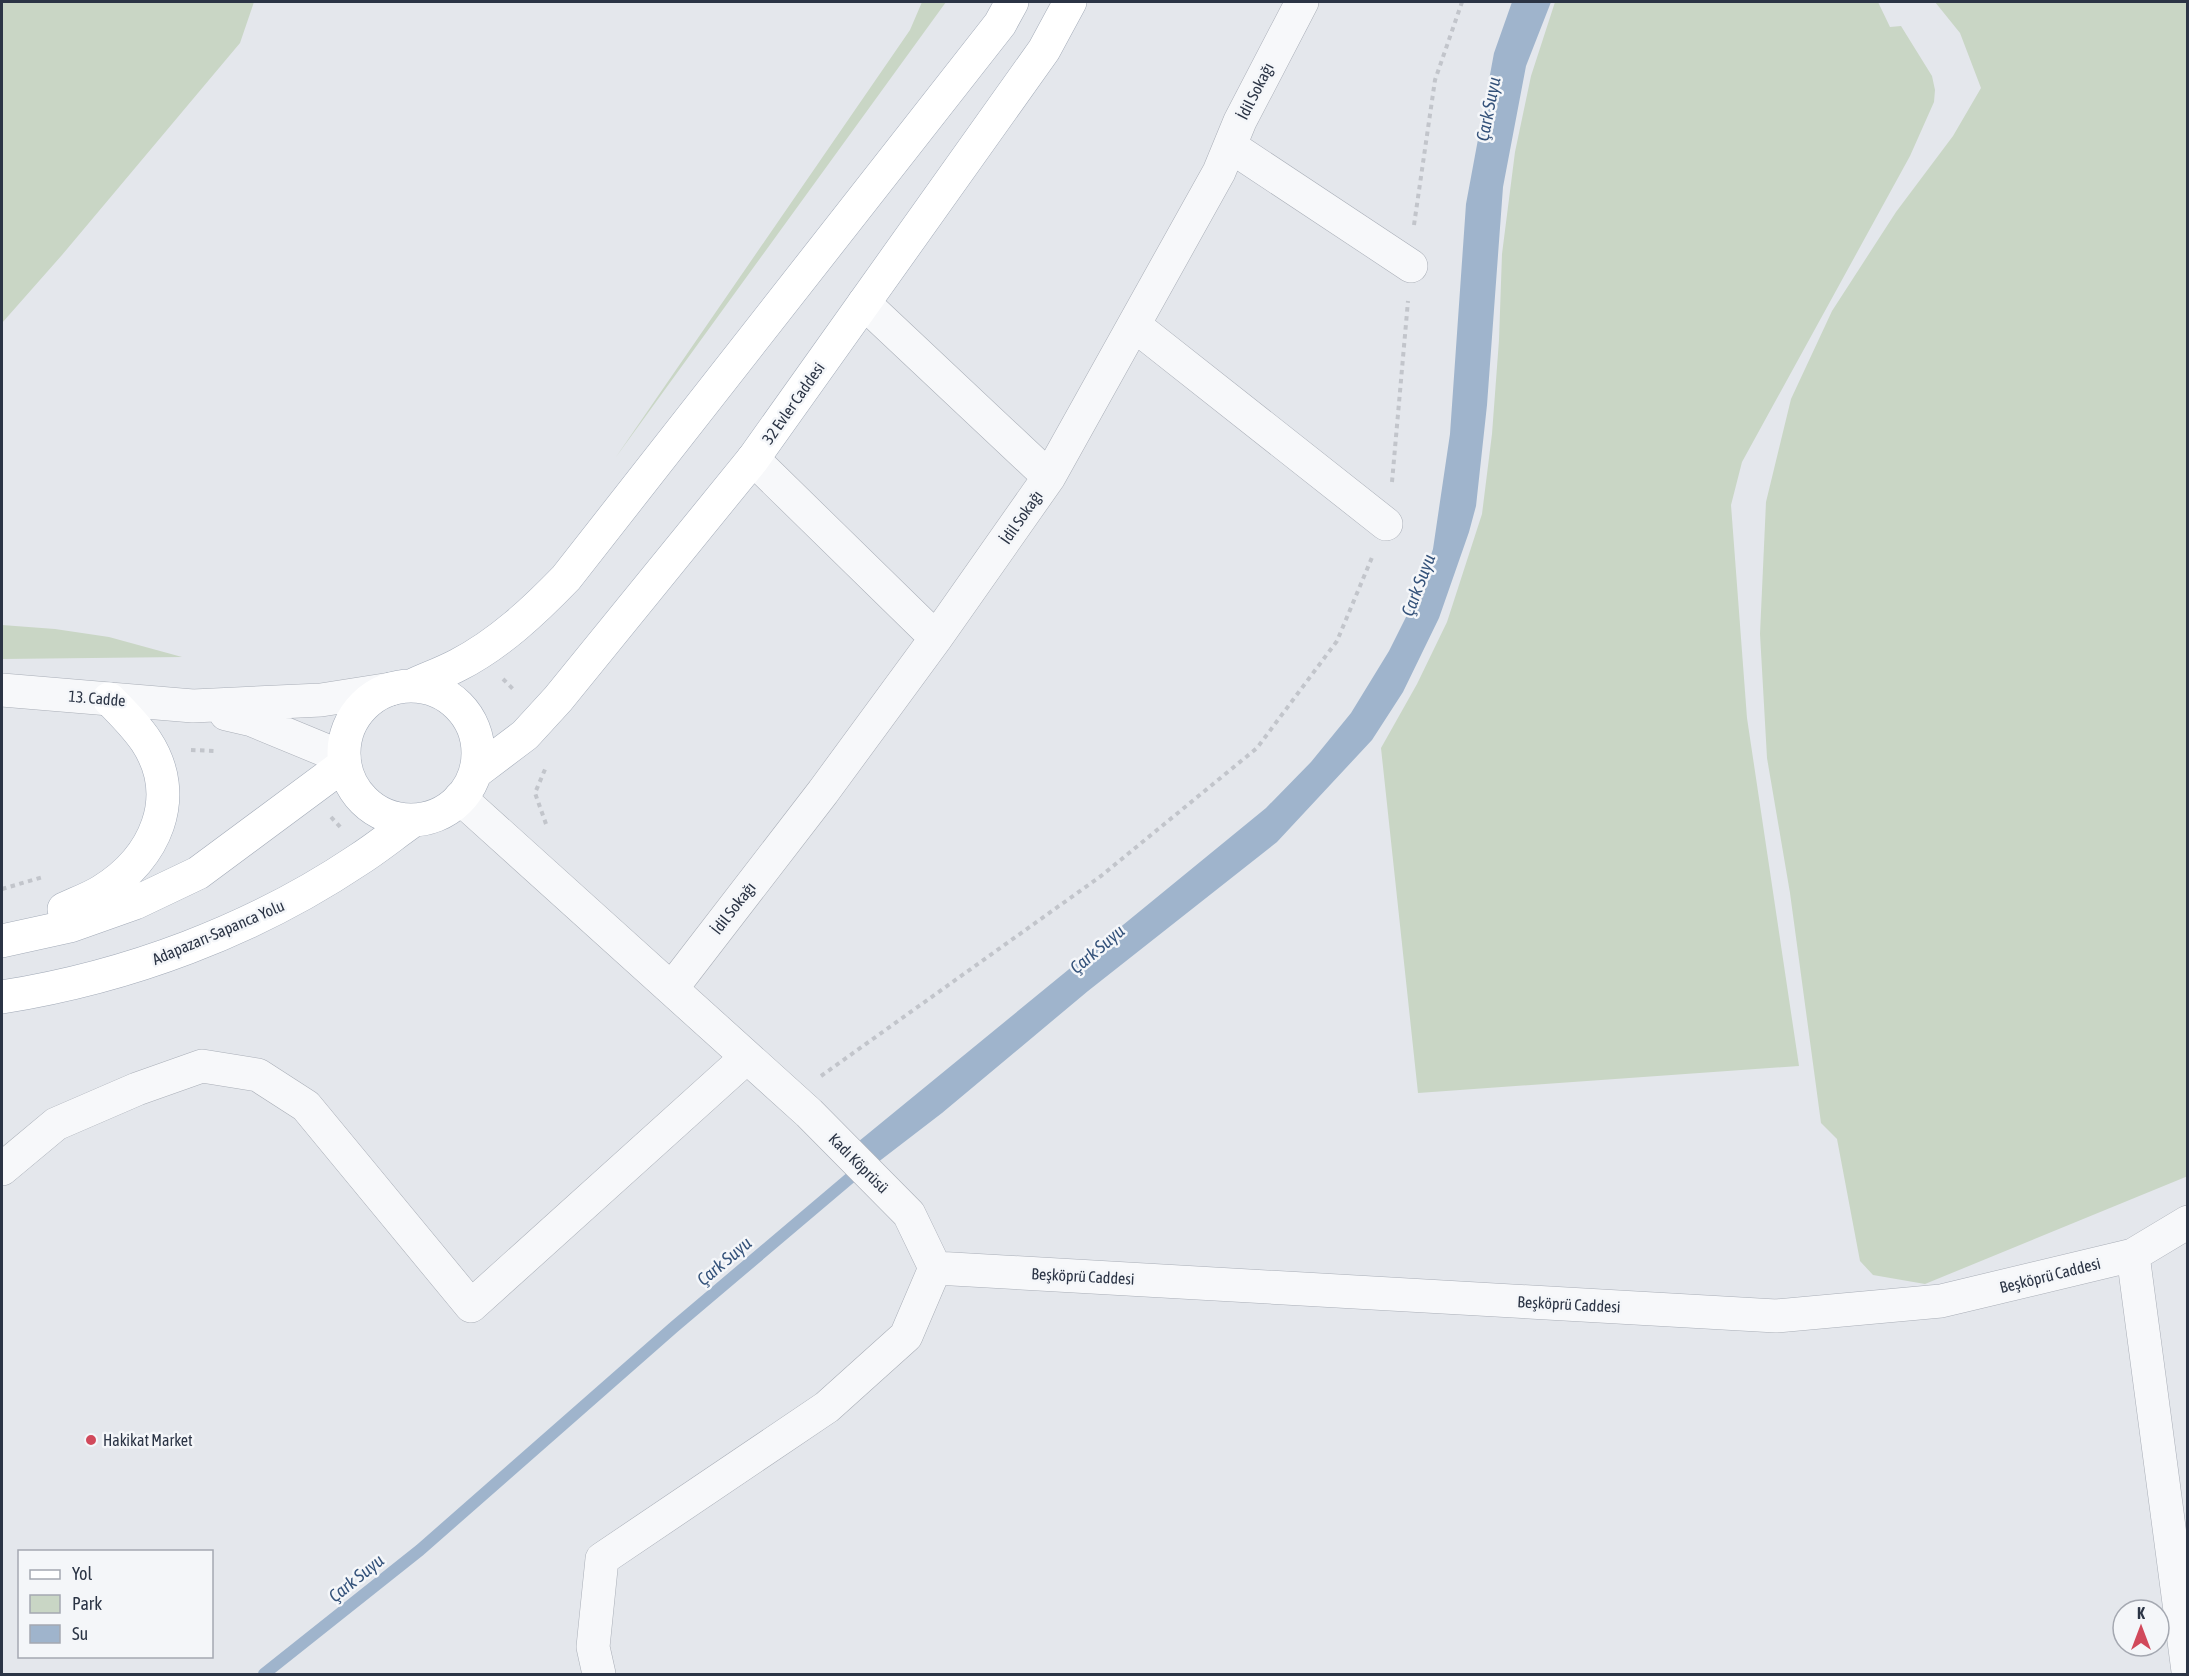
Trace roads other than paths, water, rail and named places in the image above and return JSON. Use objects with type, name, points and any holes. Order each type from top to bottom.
[{"type":"main road","points":[[401,688],[432,689],[450,699],[465,713],[475,731],[478,751],[468,785],[439,813],[414,820],[394,818],[377,810],[362,798],[351,782],[345,761],[346,735],[356,716],[371,699],[458,665],[501,637],[534,611],[566,578],[1000,24],[1012,2]]},
{"type":"main road","name":"32 Evler Caddesi","points":[[468,785],[525,735],[558,699],[753,459],[1044,50],[1070,2]]},
{"type":"main road","points":[[2,940],[102,891],[140,859],[158,826],[165,799],[159,768],[147,741],[109,699]]},
{"type":"main road","points":[[2,940],[69,926],[135,903],[198,873],[345,761]]},
{"type":"main road","name":"Adapazarı-Sapanca Yolu","points":[[2,997],[90,979],[162,958],[230,929],[292,900],[348,866],[414,820]]},
{"type":"street","name":"İdil Sokağı","points":[[672,988],[936,638],[1049,477],[1219,172],[1240,122],[1302,2]]},
{"type":"street","points":[[1230,146],[1411,266]]},
{"type":"street","points":[[864,303],[1049,477]]},
{"type":"street","points":[[1134,325],[1386,524]]},
{"type":"street","points":[[753,459],[936,638]]},
{"type":"street","points":[[193,706],[321,700],[401,688]]},
{"type":"street","name":"13. Cadde","points":[[2,690],[193,706]]},
{"type":"street","points":[[193,706],[252,720],[345,761]]},
{"type":"street","name":"Kadı Köprüsü","points":[[468,785],[672,988],[800,1106],[909,1214],[935,1268]]},
{"type":"street","points":[[2,1168],[56,1124],[137,1089],[202,1066],[258,1075],[306,1106],[471,1306],[747,1057]]},
{"type":"street","name":"Beşköprü Caddesi","points":[[935,1268],[1776,1316],[1941,1301],[2133,1255],[2184,1233]]},
{"type":"street","points":[[2133,1255],[2187,1671]]},
{"type":"street","points":[[599,1674],[593,1647],[602,1559],[827,1407],[906,1336],[935,1268]]},
{"type":"water","points":[[1512,2],[1551,2],[1526,66],[1503,187],[1487,405],[1476,506],[1439,618],[1403,692],[1372,740],[1277,842],[1088,991],[942,1113],[873,1166],[853,1146],[1266,808],[1311,762],[1351,713],[1389,651],[1419,591],[1433,549],[1450,434],[1466,204],[1494,53]]},
{"type":"waterway","name":"Çark Suyu","points":[[264,1674],[420,1550],[674,1327],[863,1167]]},
{"type":"place","name":"Hakikat Market","points":[[91,1440]]}]
